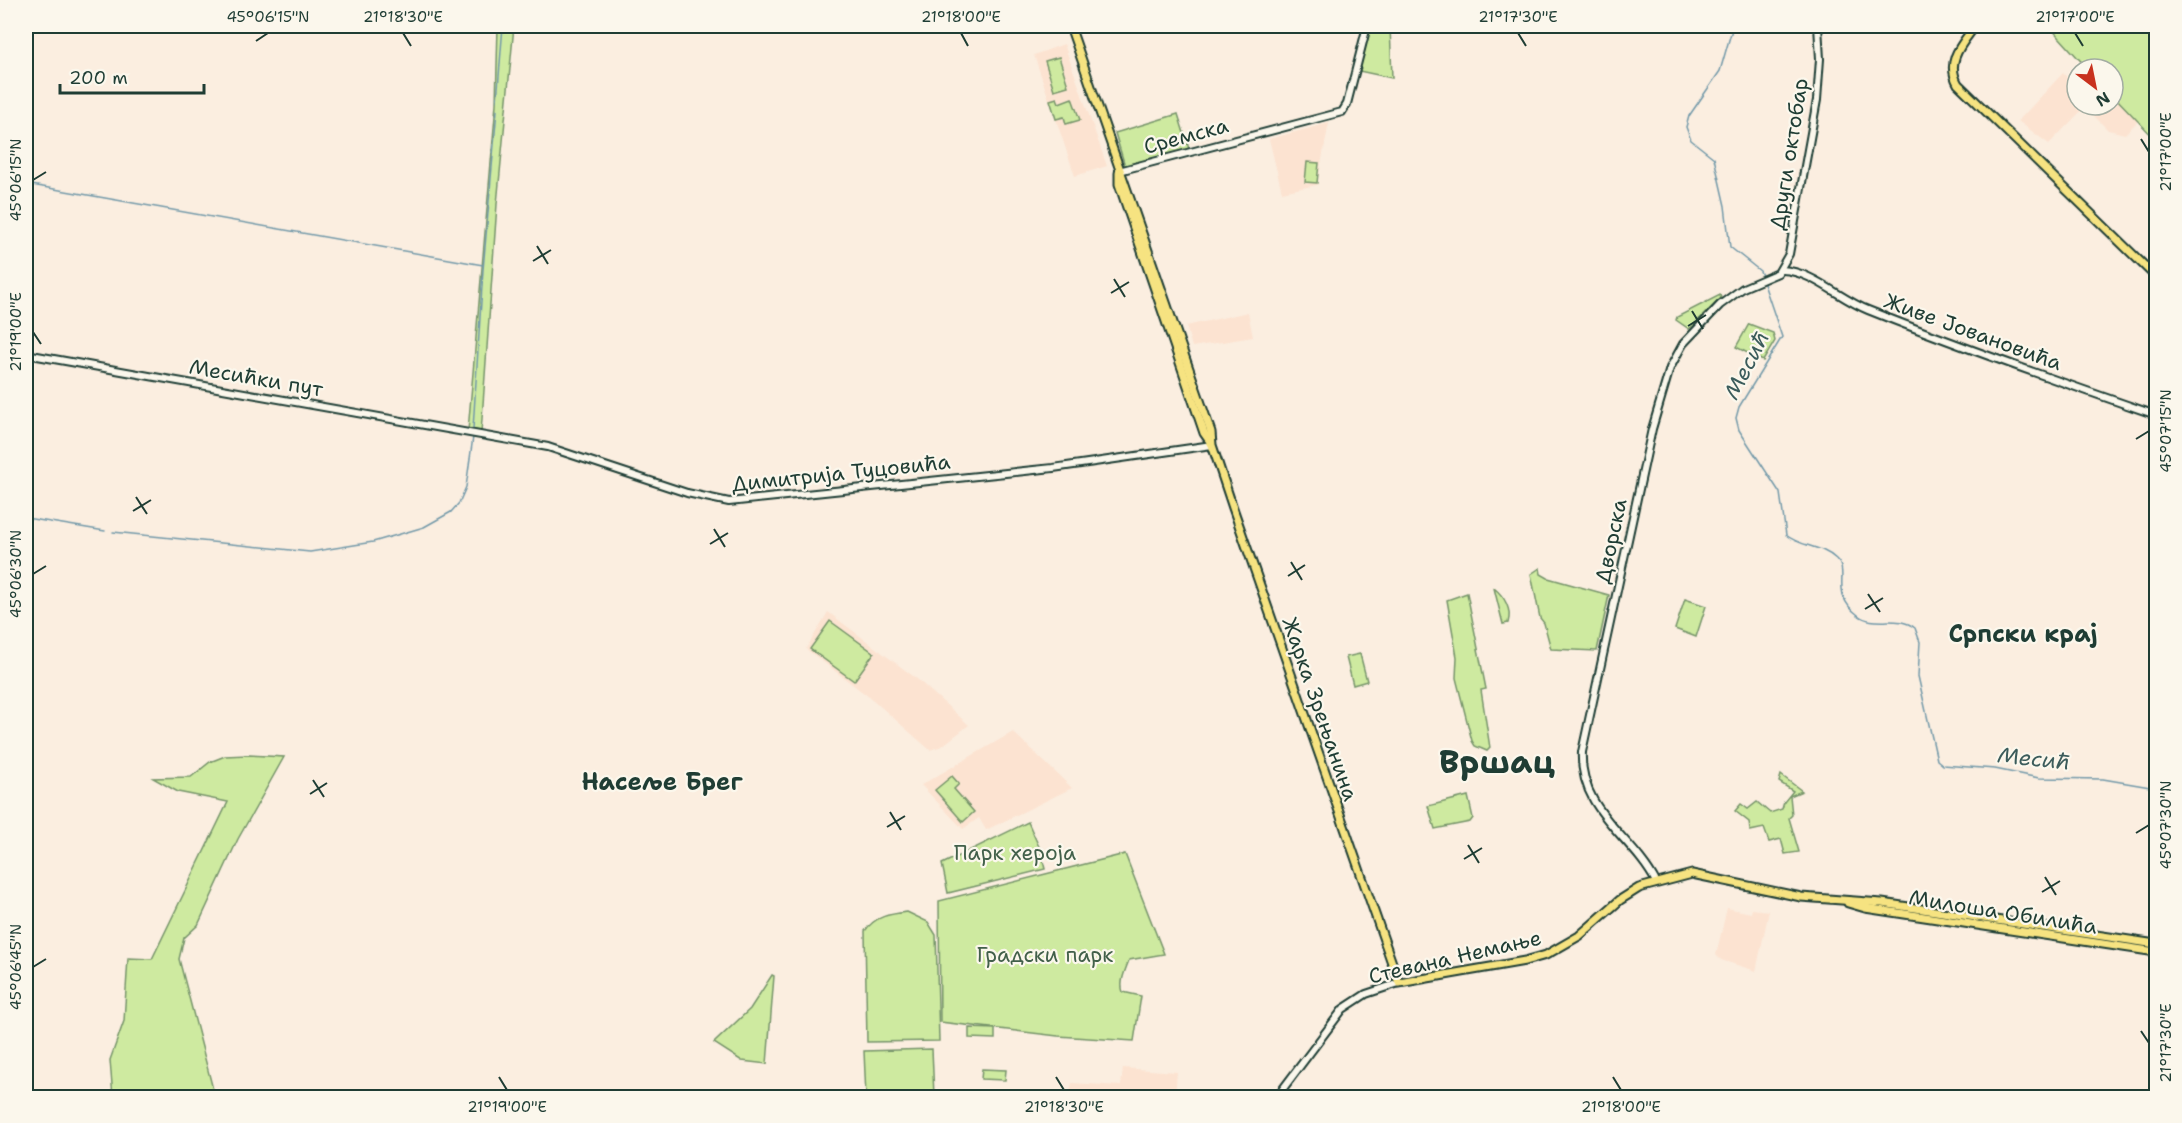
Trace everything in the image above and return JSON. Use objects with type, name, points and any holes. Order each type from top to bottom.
[{"type":"main road","name":"Жарка Зрењанина","points":[[1070,26],[1119,171],[1119,184],[1139,245],[1204,434],[1212,445],[1399,983]]},
{"type":"main road","points":[[1975,26],[1955,54],[1953,73],[1962,89],[2157,277]]},
{"type":"main road","name":"Стевана Немање","points":[[1399,983],[1525,961],[1546,955],[1579,936],[1630,894],[1656,882],[1690,874],[1801,897]]},
{"type":"main road","name":"Милоша Обилића","points":[[1801,897],[1882,903],[2157,944]]},
{"type":"main road","name":"Милоша Обилића","points":[[1845,902],[1864,908],[2157,952]]},
{"type":"street","name":"Сремска","points":[[1119,171],[1342,112],[1347,104],[1367,26]]},
{"type":"street","name":"Други октобар","points":[[1782,270],[1795,228],[1816,112],[1820,66],[1818,26]]},
{"type":"street","name":"Дворска","points":[[1656,882],[1638,856],[1592,800],[1582,761],[1652,429],[1670,368],[1678,351],[1690,335],[1723,302],[1782,270]]},
{"type":"street","name":"Живе Јовановића","points":[[1782,270],[1798,273],[1871,311],[1999,360],[2157,415]]},
{"type":"street","name":"Месићки пут","points":[[26,354],[482,434]]},
{"type":"street","name":"Димитрија Туцовића","points":[[482,434],[548,447],[687,493],[729,502],[1053,468],[1212,445]]},
{"type":"street","name":"Стевана Немање","points":[[1276,1098],[1343,1009],[1366,994],[1399,983]]},
{"type":"shaded area","points":[[1064,44],[1107,166],[1075,176],[1034,55]]},
{"type":"shaded area","points":[[2063,73],[2065,75],[2065,117],[2075,117],[2049,144],[2018,121]]},
{"type":"shaded area","points":[[2125,107],[2138,121],[2125,134],[2108,130],[2095,117],[2125,117]]},
{"type":"shaded area","points":[[1329,123],[1317,185],[1282,192],[1269,139]]},
{"type":"shaded area","points":[[1248,312],[1253,337],[1192,347],[1186,326]]},
{"type":"shaded area","points":[[828,612],[917,679],[969,725],[942,746],[930,750],[873,700],[806,649]]},
{"type":"shaded area","points":[[1013,732],[1072,788],[986,830],[979,818],[963,829],[921,785]]},
{"type":"shaded area","points":[[1727,908],[1751,913],[1752,909],[1769,911],[1756,971],[1721,960],[1716,955]]},
{"type":"shaded area","points":[[1123,1068],[1177,1072],[1175,1097],[1069,1097],[1072,1083],[1121,1086]]},
{"type":"green space","points":[[498,26],[514,26],[497,204],[481,433],[468,431],[496,104]]},
{"type":"green space","points":[[1371,26],[1390,26],[1392,78],[1359,71]]},
{"type":"green space","points":[[2049,26],[2156,26],[2156,140],[2125,108],[2125,57],[2077,57]]},
{"type":"green space","points":[[1059,57],[1068,86],[1054,90],[1045,61]]},
{"type":"green space","points":[[1057,98],[1059,103],[1072,98],[1080,120],[1066,124],[1064,117],[1056,119],[1050,100]]},
{"type":"green space","points":[[1178,114],[1189,149],[1125,166],[1115,133]]},
{"type":"green space","points":[[1307,162],[1319,163],[1317,183],[1305,182]]},
{"type":"green space","points":[[1720,295],[1721,298],[1689,329],[1676,320],[1677,317]]},
{"type":"green space","points":[[1749,324],[1773,333],[1775,341],[1763,361],[1736,347]]},
{"type":"green space","points":[[1540,568],[1541,574],[1548,578],[1609,595],[1597,651],[1551,649],[1544,623],[1540,618],[1531,574]]},
{"type":"green space","points":[[1494,588],[1507,604],[1508,623],[1503,624]]},
{"type":"green space","points":[[1467,593],[1486,689],[1481,690],[1490,748],[1487,751],[1475,746],[1472,741],[1456,678],[1457,657],[1447,600]]},
{"type":"green space","points":[[1685,599],[1706,606],[1696,637],[1675,629]]},
{"type":"green space","points":[[830,621],[874,653],[854,681],[810,649]]},
{"type":"green space","points":[[1360,654],[1367,681],[1353,685],[1346,657]]},
{"type":"green space","points":[[225,756],[284,757],[238,839],[198,925],[184,938],[179,959],[215,1097],[113,1097],[110,1060],[124,1021],[128,958],[152,959],[228,802],[178,792],[153,778],[191,777],[210,762]]},
{"type":"green space","points":[[1781,775],[1802,791],[1790,796],[1792,815],[1789,818],[1799,852],[1785,854],[1781,839],[1769,842],[1764,828],[1750,831],[1749,822],[1735,811],[1741,804],[1748,809],[1757,802],[1770,813],[1782,809],[1784,802],[1793,791],[1779,782]]},
{"type":"green space","points":[[952,776],[959,784],[954,789],[974,812],[963,822],[935,790]]},
{"type":"green space","points":[[1468,796],[1473,818],[1470,822],[1435,829],[1428,806]]},
{"type":"green space","name":"Парк хероја","points":[[1028,822],[1040,849],[1045,869],[948,893],[942,864]]},
{"type":"green space","name":"Градски парк","points":[[1125,854],[1164,954],[1129,960],[1125,971],[1123,992],[1141,996],[1134,1041],[1058,1036],[940,1022],[939,901]]},
{"type":"green space","points":[[907,912],[928,922],[936,935],[939,1041],[867,1042],[865,931],[878,919]]},
{"type":"green space","points":[[772,975],[774,976],[767,1064],[742,1061],[714,1043],[750,1009]]},
{"type":"green space","points":[[969,1028],[995,1029],[995,1039],[969,1038]]},
{"type":"green space","points":[[932,1049],[934,1097],[866,1097],[864,1051]]},
{"type":"green space","points":[[982,1069],[1006,1070],[1005,1080],[981,1079]]},
{"type":"waterway","points":[[497,101],[503,26]]},
{"type":"waterway","name":"Месић","points":[[1733,26],[1720,71],[1689,116],[1686,127],[1691,140],[1714,158],[1725,206],[1730,247],[1760,271],[1762,276]]},
{"type":"waterway","points":[[473,429],[483,270],[497,110]]},
{"type":"waterway","points":[[26,184],[483,265]]},
{"type":"waterway","name":"Месић","points":[[1763,281],[1782,337],[1739,407],[1736,418],[1739,430],[1780,493],[1786,535],[1824,551],[1836,559],[1842,571],[1844,599],[1849,607],[1864,619],[1901,622],[1915,628],[1920,642],[1918,676],[1937,760],[1943,765],[1995,769],[2039,778],[2103,779],[2156,788]]},
{"type":"waterway","points":[[113,532],[310,552],[373,542],[424,527],[451,512],[459,503],[466,487],[473,437]]},
{"type":"waterway","points":[[26,518],[105,531]]},
{"type":"district","name":"Српски крај","points":[[2023,634]]},
{"type":"district","name":"Вршац","points":[[1497,761]]},
{"type":"district","name":"Насеље Брег","points":[[662,782]]}]
